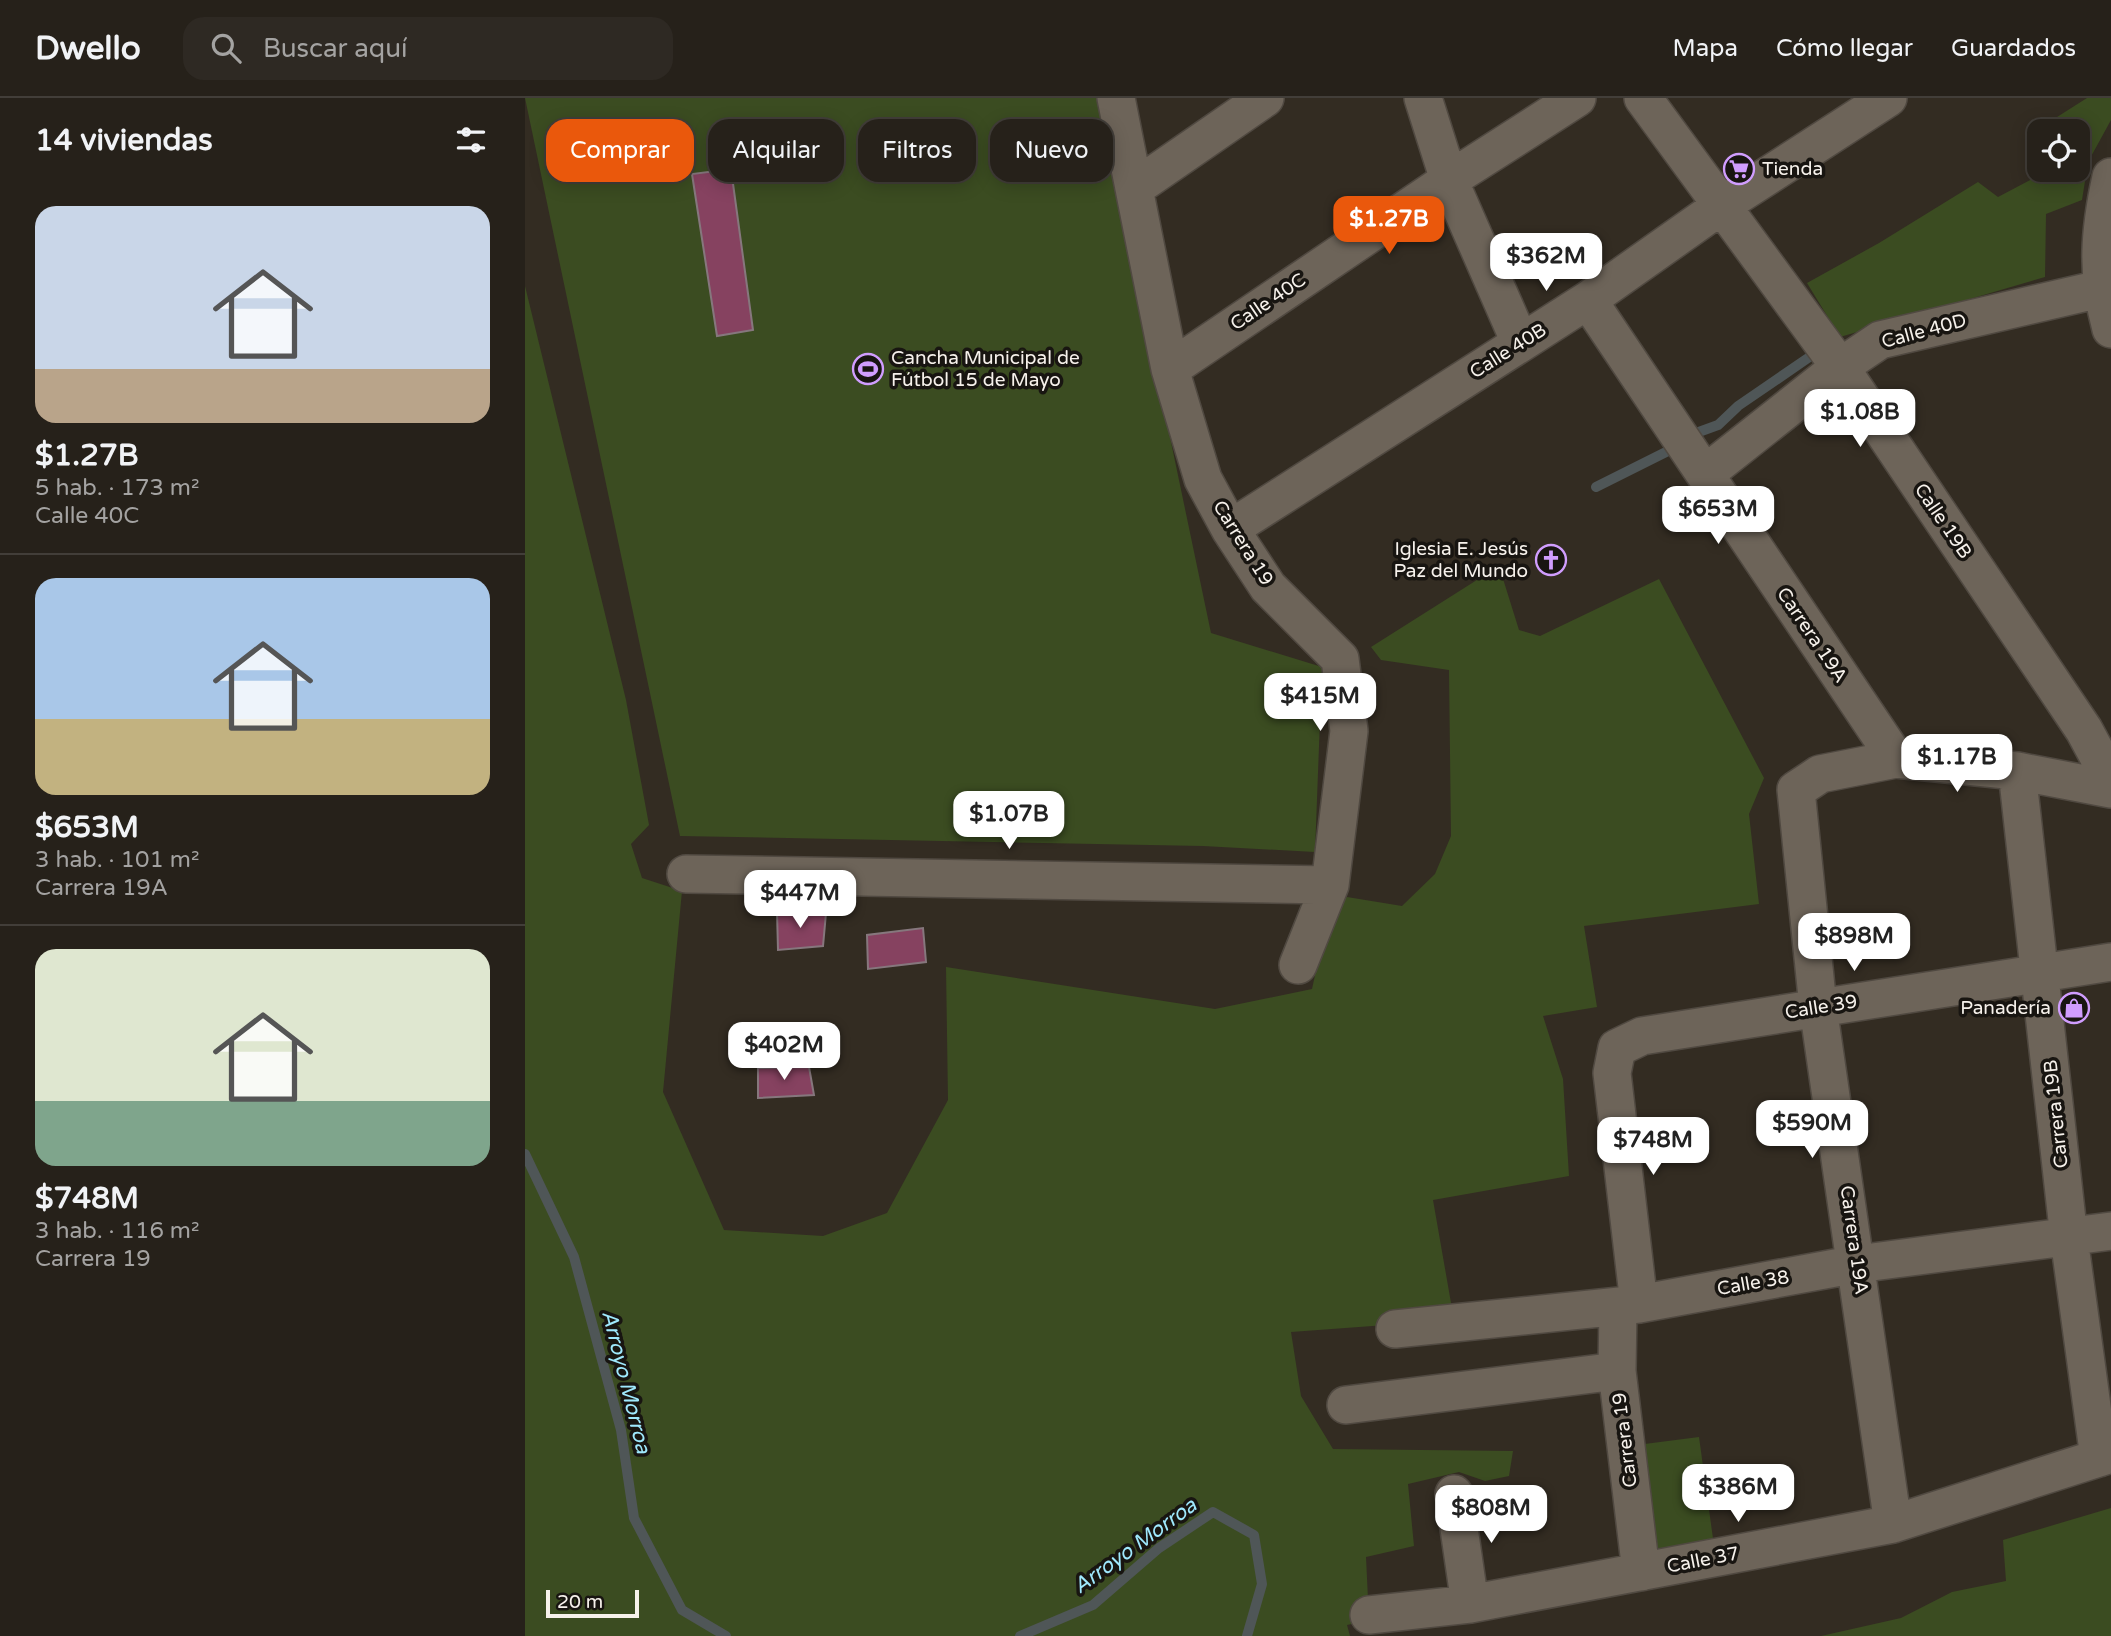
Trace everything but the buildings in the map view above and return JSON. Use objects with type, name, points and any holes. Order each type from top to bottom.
[{"type":"street","name":"Carrera 19","points":[[1116,98],[1136,187],[1170,369],[1203,479],[1230,529],[1268,587],[1339,659],[1349,731],[1330,885],[1298,965]]},
{"type":"street","points":[[1136,187],[1265,98]]},
{"type":"street","points":[[1423,98],[1449,180],[1520,342]]},
{"type":"street","name":"Calle 40C","points":[[1170,369],[1449,180],[1577,98]]},
{"type":"street","name":"Calle 19B","points":[[1643,98],[2098,726],[2111,780]]},
{"type":"street","name":"Calle 40B","points":[[1230,529],[1588,300],[1721,206],[1888,98]]},
{"type":"street","points":[[2111,177],[2099,251],[2101,289],[2111,329]]},
{"type":"street","name":"Calle 40D","points":[[1705,474],[1880,340],[2101,289]]},
{"type":"street","name":"Carrera 19A","points":[[1588,300],[1896,760],[1820,774],[1797,790],[1818,1007],[1893,1524]]},
{"type":"street","points":[[1896,760],[2017,771],[2111,789]]},
{"type":"street","name":"Carrera 19B","points":[[2017,771],[2042,975],[2069,1238],[2105,1456]]},
{"type":"street","points":[[686,874],[1330,885]]},
{"type":"street","name":"Calle 39","points":[[1617,1048],[1642,1036],[2111,962]]},
{"type":"street","name":"Carrera 19","points":[[1617,1048],[1612,1073],[1628,1305],[1616,1371],[1641,1572]]},
{"type":"street","name":"Calle 38","points":[[1395,1329],[1628,1305],[1857,1264],[2111,1231]]},
{"type":"street","points":[[1346,1405],[1616,1371]]},
{"type":"street","name":"Calle 37","points":[[1370,1615],[1470,1604],[1893,1524],[2105,1456]]},
{"type":"street","points":[[1454,1494],[1470,1604]]},
{"type":"green space","name":"Cancha Municipal de Fútbol 15 de Mayo","points":[[525,98],[1099,98],[1103,119],[990,119],[990,182],[1113,182],[1113,165],[1211,633],[1322,667],[1315,852],[1203,846],[680,836]]},
{"type":"green space","points":[[2087,98],[2111,98],[2111,120],[2090,158],[2090,119],[2054,119]]},
{"type":"green space","points":[[1978,182],[1998,197],[2027,182],[2085,182],[2082,200],[2046,214],[2045,277],[1840,337],[1807,283],[1879,243]]},
{"type":"green space","points":[[525,286],[626,700],[649,825],[631,844],[642,878],[682,891],[663,1092],[724,1230],[823,1236],[887,1213],[948,1100],[946,967],[1215,1009],[1312,989],[1329,911],[1347,897],[1402,906],[1435,874],[1451,836],[1449,670],[1381,660],[1371,647],[1499,566],[1519,630],[1540,636],[1659,579],[1764,778],[1749,814],[1759,904],[1584,926],[1597,1007],[1543,1016],[1563,1079],[1569,1176],[1433,1200],[1454,1320],[1291,1332],[1301,1396],[1333,1449],[1513,1451],[1509,1476],[1485,1481],[1459,1472],[1408,1484],[1414,1546],[1366,1557],[1369,1620],[1347,1625],[1350,1636],[525,1636]]},
{"type":"green space","points":[[1699,1437],[1715,1553],[1636,1564],[1629,1446]]},
{"type":"green space","points":[[2111,1508],[2111,1636],[1821,1636],[1901,1618],[1952,1592],[2006,1581],[2003,1540]]},
{"type":"waterway","points":[[1696,433],[1718,425],[1738,406],[1808,358]]},
{"type":"waterway","points":[[1596,487],[1674,448]]},
{"type":"waterway","name":"Arroyo Morroa","points":[[525,1154],[574,1257],[621,1430],[634,1518],[682,1610],[726,1636]]},
{"type":"waterway","name":"Arroyo Morroa","points":[[1020,1636],[1093,1605],[1159,1548],[1213,1512],[1254,1535],[1262,1584],[1247,1636]]},
{"type":"place","name":"Tienda","points":[[1739,169]]},
{"type":"place","name":"Cancha Municipal de Fútbol 15 de Mayo","points":[[868,369]]},
{"type":"place","name":"Iglesia E. Jesús Paz del Mundo","points":[[1551,560]]},
{"type":"place","name":"Panadería","points":[[2074,1008]]}]
